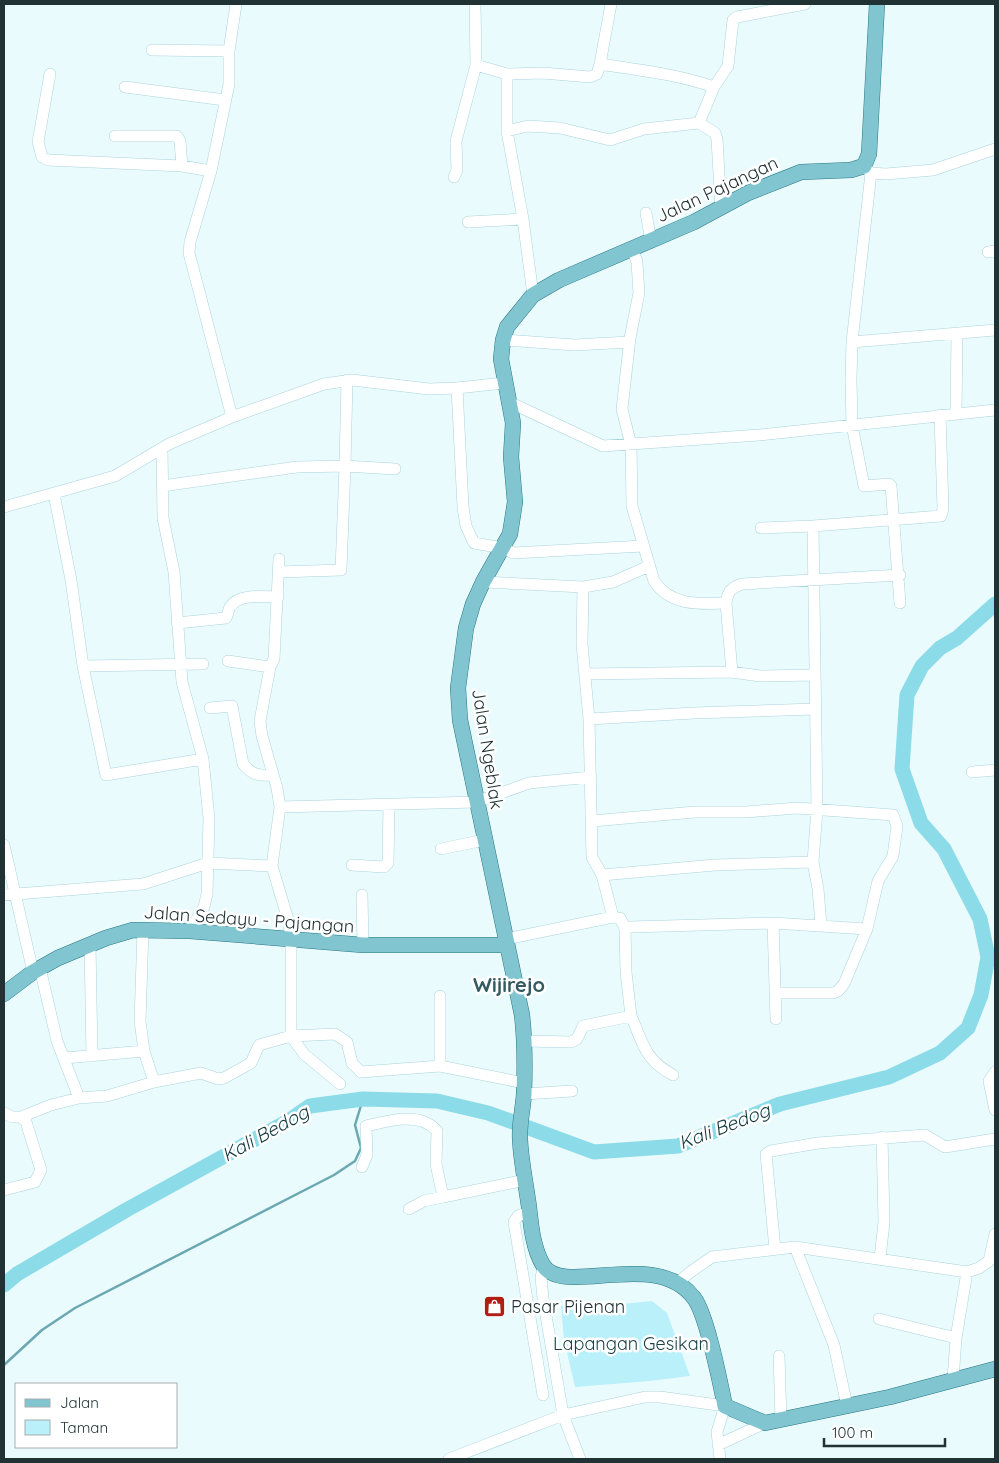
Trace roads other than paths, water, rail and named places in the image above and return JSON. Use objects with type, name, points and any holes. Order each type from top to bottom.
[{"type":"main road","points":[[867,170],[877,4]]},
{"type":"main road","name":"Jalan Pajangan","points":[[504,382],[500,359],[502,340],[507,328],[533,295],[558,280],[651,241],[796,173],[867,170]]},
{"type":"main road","name":"Jalan Ngeblak","points":[[504,382],[513,423],[510,458],[515,502],[510,534],[473,604],[466,628],[458,688],[460,720],[476,802],[522,1015],[525,1041],[524,1092],[520,1137],[533,1239],[544,1266]]},
{"type":"main road","name":"Jalan Sedayu - Pajangan","points":[[4,994],[36,970],[90,944],[123,932],[143,930],[190,931],[291,940],[426,947],[507,942]]},
{"type":"main road","points":[[544,1266],[553,1274],[570,1278],[610,1274],[650,1274],[668,1278],[687,1290],[698,1306],[716,1366],[725,1406],[765,1423],[847,1406],[995,1369]]},
{"type":"street","points":[[232,417],[189,253],[190,242],[211,171],[229,84],[229,51],[236,4]]},
{"type":"street","points":[[454,176],[457,170],[456,141],[476,65],[475,4]]},
{"type":"street","points":[[476,65],[507,74],[543,73],[590,77],[597,74],[611,4]]},
{"type":"street","points":[[699,123],[714,87],[728,66],[734,18],[805,4]]},
{"type":"street","points":[[152,50],[229,51]]},
{"type":"street","points":[[600,64],[695,80],[714,87]]},
{"type":"street","points":[[50,74],[38,142],[42,157],[48,160],[182,166],[211,171]]},
{"type":"street","points":[[507,74],[507,131],[523,219],[533,295]]},
{"type":"street","points":[[125,87],[225,100]]},
{"type":"street","points":[[507,131],[528,126],[560,128],[610,140],[644,129],[699,123],[714,133],[717,139],[721,208]]},
{"type":"street","points":[[115,136],[177,136],[180,141],[182,166]]},
{"type":"street","points":[[900,603],[900,574],[890,485],[864,486],[852,425],[852,342],[867,170],[886,174],[933,170],[995,149]]},
{"type":"street","points":[[646,213],[651,241]]},
{"type":"street","points":[[468,222],[523,219]]},
{"type":"street","points":[[632,249],[637,262],[639,293],[630,342],[622,409],[631,445],[632,506],[649,566],[658,587],[673,598],[685,603],[726,603]]},
{"type":"street","points":[[852,342],[995,330]]},
{"type":"street","points":[[956,414],[957,334]]},
{"type":"street","points":[[502,340],[575,345],[630,342]]},
{"type":"street","points":[[279,572],[341,570],[347,380]]},
{"type":"street","points":[[4,507],[115,476],[162,448],[232,417],[324,384],[347,380],[429,388],[457,388],[504,382]]},
{"type":"street","points":[[457,388],[466,526],[474,543],[503,548],[514,553],[643,546]]},
{"type":"street","points":[[509,402],[603,446],[759,435],[995,410]]},
{"type":"street","points":[[761,528],[937,518],[942,513],[940,415]]},
{"type":"street","points":[[162,448],[163,518],[174,572],[180,664],[189,711],[203,759],[209,818],[208,894],[204,907],[190,931]]},
{"type":"street","points":[[162,486],[297,467],[345,466],[395,469]]},
{"type":"street","points":[[54,494],[71,580],[83,666],[106,775],[203,759]]},
{"type":"street","points":[[813,526],[817,809],[813,862],[818,889],[821,925]]},
{"type":"street","points":[[279,559],[274,659],[270,667],[260,721],[280,807],[272,866],[289,923],[291,940],[291,1036],[304,1054],[340,1084]]},
{"type":"street","points":[[483,582],[583,586],[613,582],[649,566]]},
{"type":"street","points":[[732,672],[726,603],[731,589],[742,584],[814,581],[900,574]]},
{"type":"street","points":[[583,586],[582,644],[589,719],[592,858],[602,876],[613,917]]},
{"type":"street","points":[[177,623],[218,621],[226,618],[230,607],[236,601],[244,598],[278,597]]},
{"type":"street","points":[[228,661],[270,667]]},
{"type":"street","points":[[83,666],[204,664]]},
{"type":"street","points":[[585,674],[732,672],[760,676],[814,675]]},
{"type":"street","points":[[189,711],[232,706],[243,764],[249,771],[258,776],[273,775]]},
{"type":"street","points":[[589,719],[815,709]]},
{"type":"street","points":[[972,772],[995,770]]},
{"type":"street","points":[[280,807],[476,802],[529,783],[591,777]]},
{"type":"street","points":[[352,865],[384,867],[388,863],[389,805]]},
{"type":"street","points":[[592,821],[695,812],[817,809],[890,814],[895,817],[897,826],[894,853],[878,881],[867,929],[851,971],[838,991],[777,992]]},
{"type":"street","points":[[441,849],[484,840]]},
{"type":"street","points":[[4,845],[8,894],[36,970],[57,1041],[79,1098]]},
{"type":"street","points":[[602,876],[715,865],[813,862]]},
{"type":"street","points":[[8,894],[142,884],[208,863],[272,866]]},
{"type":"street","points":[[362,895],[363,944]]},
{"type":"street","points":[[507,942],[613,917],[620,918],[625,928],[626,972],[632,1016],[650,1058],[658,1067],[673,1075]]},
{"type":"street","points":[[625,928],[635,926],[772,923],[867,929]]},
{"type":"street","points":[[772,923],[777,992],[776,1019]]},
{"type":"street","points":[[143,930],[140,1021],[144,1051],[154,1082]]},
{"type":"street","points":[[90,944],[92,1056]]},
{"type":"street","points":[[440,996],[440,1066]]},
{"type":"street","points":[[525,1041],[571,1042],[577,1039],[583,1026],[632,1016]]},
{"type":"street","points":[[4,1113],[12,1117],[21,1117],[51,1105],[79,1098],[107,1096],[154,1082],[201,1073],[218,1079],[224,1078],[251,1063],[256,1049],[262,1043],[291,1036],[335,1034],[347,1042],[352,1063],[361,1072],[440,1066],[524,1092],[572,1091]]},
{"type":"street","points":[[65,1058],[144,1051]]},
{"type":"street","points":[[995,1072],[989,1081],[995,1110]]},
{"type":"street","points":[[4,1190],[35,1182],[41,1174],[29,1132],[21,1117]]},
{"type":"street","points":[[362,1166],[367,1155],[366,1126],[405,1119],[423,1122],[438,1132],[436,1164],[443,1196]]},
{"type":"street","points":[[775,1249],[766,1154],[771,1151],[818,1143],[925,1134],[945,1147],[995,1139]]},
{"type":"street","points":[[880,1258],[884,1222],[882,1137]]},
{"type":"street","points":[[409,1209],[424,1201],[443,1196],[525,1180]]},
{"type":"street","points":[[530,1212],[518,1216],[514,1222],[543,1395]]},
{"type":"street","points":[[677,1284],[712,1257],[795,1247],[967,1272],[974,1271],[990,1261],[995,1234]]},
{"type":"street","points":[[795,1247],[834,1345],[847,1406]]},
{"type":"street","points":[[544,1266],[541,1277],[543,1298],[563,1416],[580,1459]]},
{"type":"street","points":[[953,1380],[956,1338],[967,1272]]},
{"type":"street","points":[[879,1319],[956,1338]]},
{"type":"street","points":[[779,1356],[782,1420]]},
{"type":"street","points":[[541,1380],[556,1377]]},
{"type":"street","points":[[448,1459],[473,1454],[563,1416],[654,1396],[725,1406],[717,1432],[720,1459]]},
{"type":"street","points":[[718,1445],[765,1423]]},
{"type":"waterway","name":"Kali Bedog","points":[[4,1285],[17,1274],[128,1209],[290,1120],[310,1106],[363,1099],[437,1101],[488,1113],[594,1152],[678,1146],[780,1104],[889,1077],[940,1053],[968,1028],[981,995],[988,957],[980,919],[944,849],[921,823],[902,769],[907,695],[922,666],[940,648],[957,638],[995,604]]},
{"type":"waterway","points":[[4,1365],[42,1330],[75,1308],[334,1175],[355,1161],[361,1148],[355,1125],[363,1099]]},
{"type":"place","name":"Pasar Pijenan","points":[[495,1306]]},
{"type":"district","name":"Wijirejo","points":[[509,984]]},
{"type":"park label","name":"Lapangan Gesikan","points":[[631,1343]]}]
